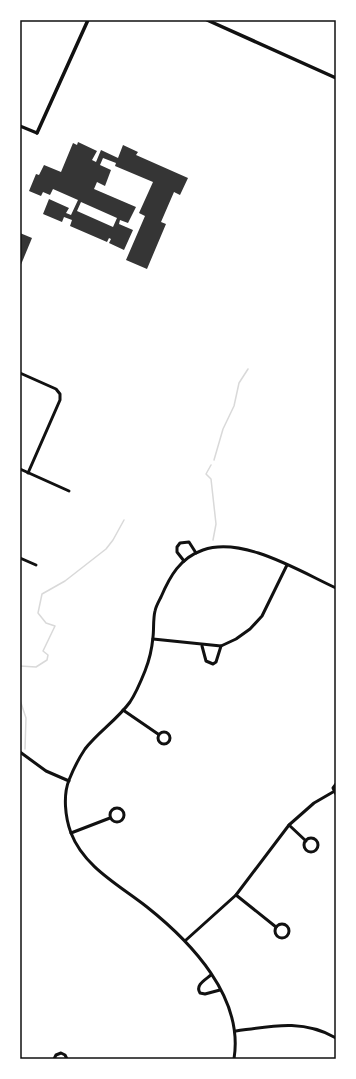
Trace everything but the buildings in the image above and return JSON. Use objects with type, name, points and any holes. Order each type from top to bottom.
[{"type":"street","points":[[20,126],[37,133],[88,20]]},
{"type":"street","points":[[207,20],[336,78]]},
{"type":"street","points":[[20,373],[56,389],[60,394],[60,400],[28,472]]},
{"type":"street","points":[[20,469],[68,491]]},
{"type":"street","points":[[184,561],[176,552],[180,543],[189,542],[196,553]]},
{"type":"street","points":[[234,1059],[236,1031],[227,1002],[211,975],[186,940],[91,863],[80,851],[71,833],[66,802],[69,781],[85,750],[123,710],[136,691],[146,669],[153,639],[155,610],[170,576],[184,561],[205,549],[237,546],[253,550],[336,588]]},
{"type":"street","points":[[20,558],[36,565]]},
{"type":"street","points":[[153,639],[202,646],[222,646],[236,639],[250,629],[262,616],[287,565]]},
{"type":"street","points":[[202,646],[206,661],[213,664],[216,662],[222,646]]},
{"type":"street","points":[[123,710],[158,734]]},
{"type":"street","points":[[161,732],[166,732],[170,736],[170,741],[166,744],[160,744],[157,739],[158,734],[161,732]]},
{"type":"street","points":[[20,752],[46,771],[69,781]]},
{"type":"street","points":[[186,940],[236,895],[289,825],[314,804],[335,793],[333,788],[336,784]]},
{"type":"street","points":[[114,809],[119,809],[123,812],[123,817],[120,821],[115,821],[110,818],[110,813],[114,809]]},
{"type":"street","points":[[71,833],[110,818]]},
{"type":"street","points":[[289,825],[306,841]]},
{"type":"street","points":[[310,838],[315,839],[318,844],[317,848],[312,851],[307,850],[304,845],[306,841],[310,838]]},
{"type":"street","points":[[236,895],[276,927]]},
{"type":"street","points":[[281,924],[286,925],[288,934],[284,937],[278,936],[275,932],[276,927],[281,924]]},
{"type":"street","points":[[211,975],[199,986],[198,990],[200,993],[205,994],[220,990]]},
{"type":"street","points":[[236,1031],[303,1025],[324,1031],[336,1038]]},
{"type":"street","points":[[54,1059],[56,1055],[62,1053],[67,1059]]},
{"type":"waterway","points":[[214,460],[223,429],[234,406],[239,383],[248,369]]},
{"type":"waterway","points":[[211,465],[206,474],[211,479],[216,524],[213,540]]},
{"type":"waterway","points":[[20,666],[36,667],[47,660],[48,655],[43,651],[55,626],[46,623],[38,613],[42,594],[65,581],[106,549],[113,540],[124,520]]},
{"type":"waterway","points":[[20,700],[26,718],[25,749]]}]
